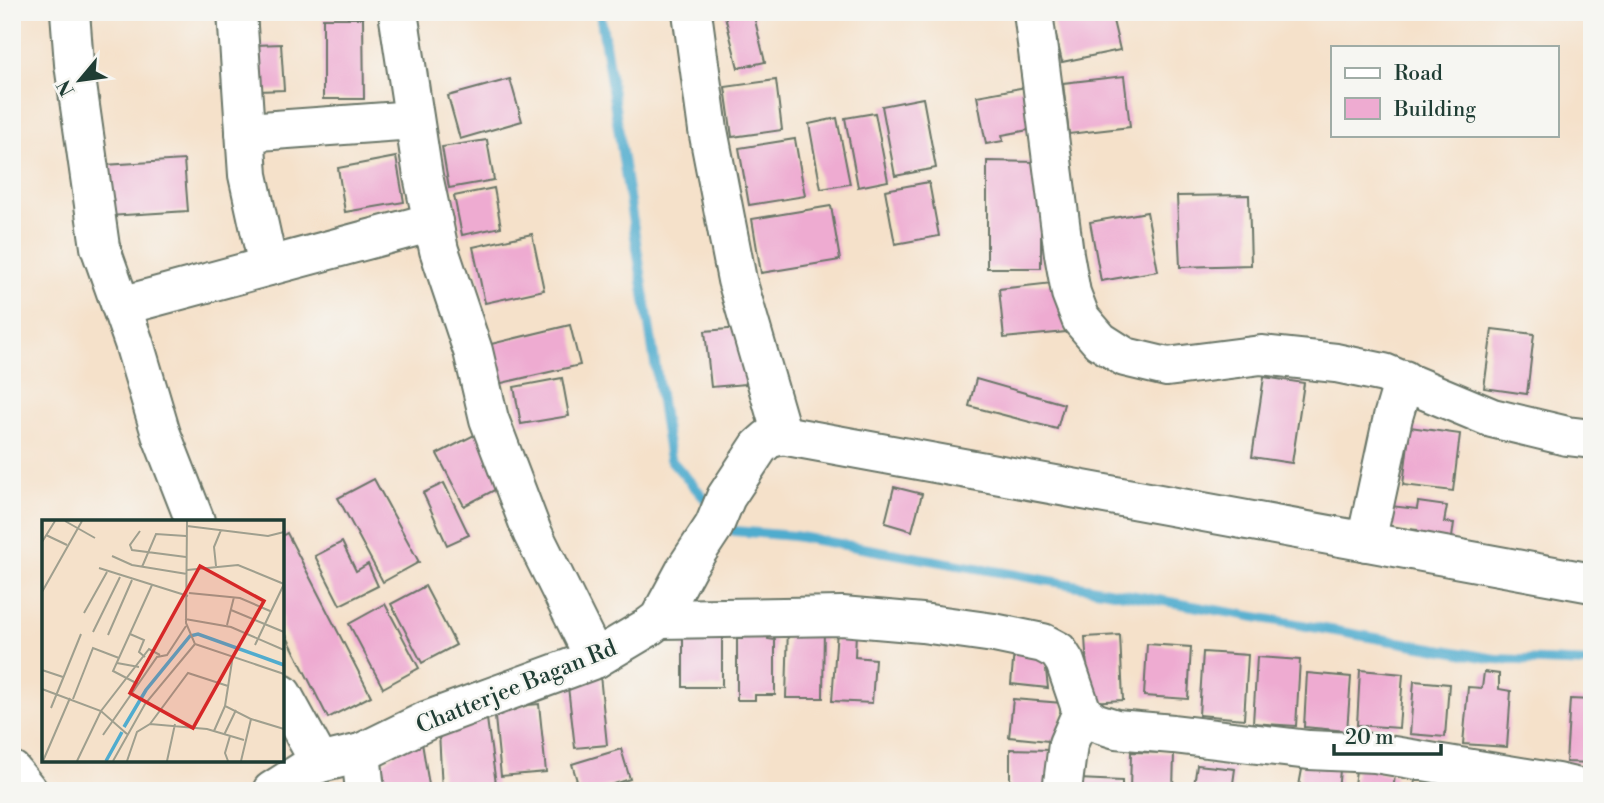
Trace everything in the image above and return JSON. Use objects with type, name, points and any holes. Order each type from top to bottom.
[{"type":"street","points":[[70,12],[74,64],[100,247],[134,343],[160,434],[195,520]]},
{"type":"street","points":[[237,12],[248,175],[268,267]]},
{"type":"street","points":[[398,12],[423,176],[439,250],[473,351],[489,419],[532,532],[595,659]]},
{"type":"street","points":[[692,12],[708,130],[737,280],[782,435],[1592,583]]},
{"type":"street","points":[[1033,12],[1064,254],[1072,293],[1081,319],[1100,341],[1125,357],[1167,367],[1261,355],[1336,362],[1404,380],[1492,418],[1567,436],[1592,439]]},
{"type":"street","points":[[245,132],[414,120]]},
{"type":"street","points":[[121,306],[433,222]]},
{"type":"street","points":[[1366,542],[1393,417],[1404,380]]},
{"type":"street","name":"Chatterjee Bagan Rd","points":[[272,791],[320,763],[361,753],[426,721],[595,659],[659,619],[687,567],[760,447],[768,439],[782,435]]},
{"type":"street","points":[[659,619],[842,616],[994,633],[1043,643],[1058,651],[1065,663],[1082,712],[1094,722],[1116,729],[1309,750],[1375,754],[1484,781],[1592,790]]},
{"type":"street","points":[[284,698],[320,763]]},
{"type":"street","points":[[1062,791],[1068,744],[1082,712]]},
{"type":"street","points":[[361,753],[365,791]]},
{"type":"street","points":[[12,771],[28,791]]},
{"type":"building","points":[[724,12],[753,12],[765,62],[738,68]]},
{"type":"building","points":[[1051,12],[1111,12],[1120,50],[1062,62]]},
{"type":"building","points":[[323,18],[363,18],[364,99],[323,99]]},
{"type":"building","points":[[281,44],[284,90],[259,91],[256,45]]},
{"type":"building","points":[[1124,76],[1130,127],[1069,134],[1063,83]]},
{"type":"building","points":[[510,79],[522,121],[460,139],[448,96]]},
{"type":"building","points":[[776,80],[782,130],[732,137],[725,87]]},
{"type":"building","points":[[1031,86],[1039,128],[1002,135],[1003,141],[986,144],[977,96]]},
{"type":"building","points":[[923,98],[936,168],[895,176],[882,106]]},
{"type":"building","points":[[875,113],[888,181],[858,187],[845,118]]},
{"type":"building","points":[[837,118],[850,184],[821,189],[809,124]]},
{"type":"building","points":[[795,139],[805,196],[749,205],[739,148]]},
{"type":"building","points":[[487,140],[494,180],[449,188],[442,147]]},
{"type":"building","points":[[396,157],[404,202],[345,212],[338,168]]},
{"type":"building","points":[[184,160],[188,211],[109,216],[105,165]]},
{"type":"building","points":[[987,161],[1041,162],[1041,268],[987,268]]},
{"type":"building","points":[[929,182],[939,236],[895,244],[885,190]]},
{"type":"building","points":[[494,188],[501,227],[462,235],[454,196]]},
{"type":"building","points":[[1249,195],[1251,265],[1180,267],[1177,196]]},
{"type":"building","points":[[831,206],[840,260],[761,273],[752,219]]},
{"type":"building","points":[[1147,212],[1158,271],[1101,281],[1090,222]]},
{"type":"building","points":[[532,234],[544,290],[485,303],[473,247]]},
{"type":"building","points":[[1061,282],[1066,332],[1004,338],[999,289]]},
{"type":"building","points":[[570,325],[580,365],[493,385],[483,346]]},
{"type":"building","points":[[740,328],[746,384],[711,387],[705,331]]},
{"type":"building","points":[[1492,329],[1534,334],[1527,394],[1484,388]]},
{"type":"building","points":[[1264,377],[1304,383],[1292,463],[1252,457]]},
{"type":"building","points":[[562,378],[569,416],[521,424],[514,387]]},
{"type":"building","points":[[976,379],[1064,404],[1057,429],[969,406]]},
{"type":"building","points":[[1410,427],[1460,434],[1453,491],[1403,485]]},
{"type":"building","points":[[484,430],[510,482],[464,506],[437,454]]},
{"type":"building","points":[[374,479],[419,562],[383,582],[338,498]]},
{"type":"building","points":[[444,483],[469,535],[447,545],[423,493]]},
{"type":"building","points":[[894,487],[922,494],[912,531],[885,523]]},
{"type":"building","points":[[1418,502],[1447,506],[1444,522],[1454,523],[1451,545],[1415,540],[1417,530],[1389,527],[1391,506],[1417,509]]},
{"type":"building","points":[[287,533],[371,696],[328,718],[284,631],[284,535]]},
{"type":"building","points":[[342,542],[356,571],[368,564],[378,586],[340,605],[315,556]]},
{"type":"building","points":[[425,586],[456,645],[422,663],[391,604]]},
{"type":"building","points":[[385,604],[419,668],[383,688],[349,624]]},
{"type":"building","points":[[788,625],[824,626],[823,698],[786,698]]},
{"type":"building","points":[[742,628],[769,629],[768,639],[775,640],[775,695],[755,695],[755,700],[737,700],[737,639],[742,639]]},
{"type":"building","points":[[837,629],[856,631],[855,657],[875,659],[872,703],[832,701]]},
{"type":"building","points":[[1120,635],[1123,700],[1089,702],[1085,637]]},
{"type":"building","points":[[683,636],[722,636],[722,687],[683,687]]},
{"type":"building","points":[[1147,644],[1191,647],[1188,699],[1144,696]]},
{"type":"building","points":[[1014,651],[1044,653],[1048,688],[1011,684]]},
{"type":"building","points":[[1203,652],[1248,655],[1244,719],[1199,715]]},
{"type":"building","points":[[1257,657],[1300,660],[1296,726],[1253,723]]},
{"type":"building","points":[[1360,670],[1403,674],[1399,728],[1357,725]]},
{"type":"building","points":[[1484,672],[1499,674],[1499,689],[1511,691],[1507,747],[1463,744],[1468,687],[1482,688]]},
{"type":"building","points":[[1307,673],[1351,677],[1347,731],[1304,727]]},
{"type":"building","points":[[600,675],[607,745],[575,748],[567,678]]},
{"type":"building","points":[[1414,681],[1449,684],[1445,737],[1410,734]]},
{"type":"building","points":[[1013,699],[1062,703],[1058,742],[1009,737]]},
{"type":"building","points":[[1570,699],[1592,700],[1592,763],[1566,762]]},
{"type":"building","points":[[539,704],[546,772],[501,776],[494,708]]},
{"type":"building","points":[[487,719],[497,791],[442,791],[439,731]]},
{"type":"building","points":[[421,737],[430,791],[385,791],[382,763]]},
{"type":"building","points":[[621,749],[630,779],[592,791],[580,791],[572,764]]},
{"type":"building","points":[[1010,749],[1050,750],[1049,791],[1010,791]]},
{"type":"building","points":[[1131,752],[1174,753],[1173,791],[1130,791]]},
{"type":"building","points":[[1303,764],[1340,770],[1338,791],[1298,791]]},
{"type":"building","points":[[1357,764],[1378,767],[1378,773],[1395,775],[1393,791],[1353,791]]},
{"type":"building","points":[[1197,765],[1235,769],[1232,791],[1193,791]]},
{"type":"building","points":[[1078,779],[1122,781],[1122,791],[1077,791]]},
{"type":"building","points":[[1415,780],[1442,783],[1441,791],[1399,791],[1400,787],[1414,788]]},
{"type":"waterway","points":[[600,12],[670,459],[714,509]]},
{"type":"waterway","points":[[725,521],[734,531],[794,536],[1495,659],[1592,663]]}]
